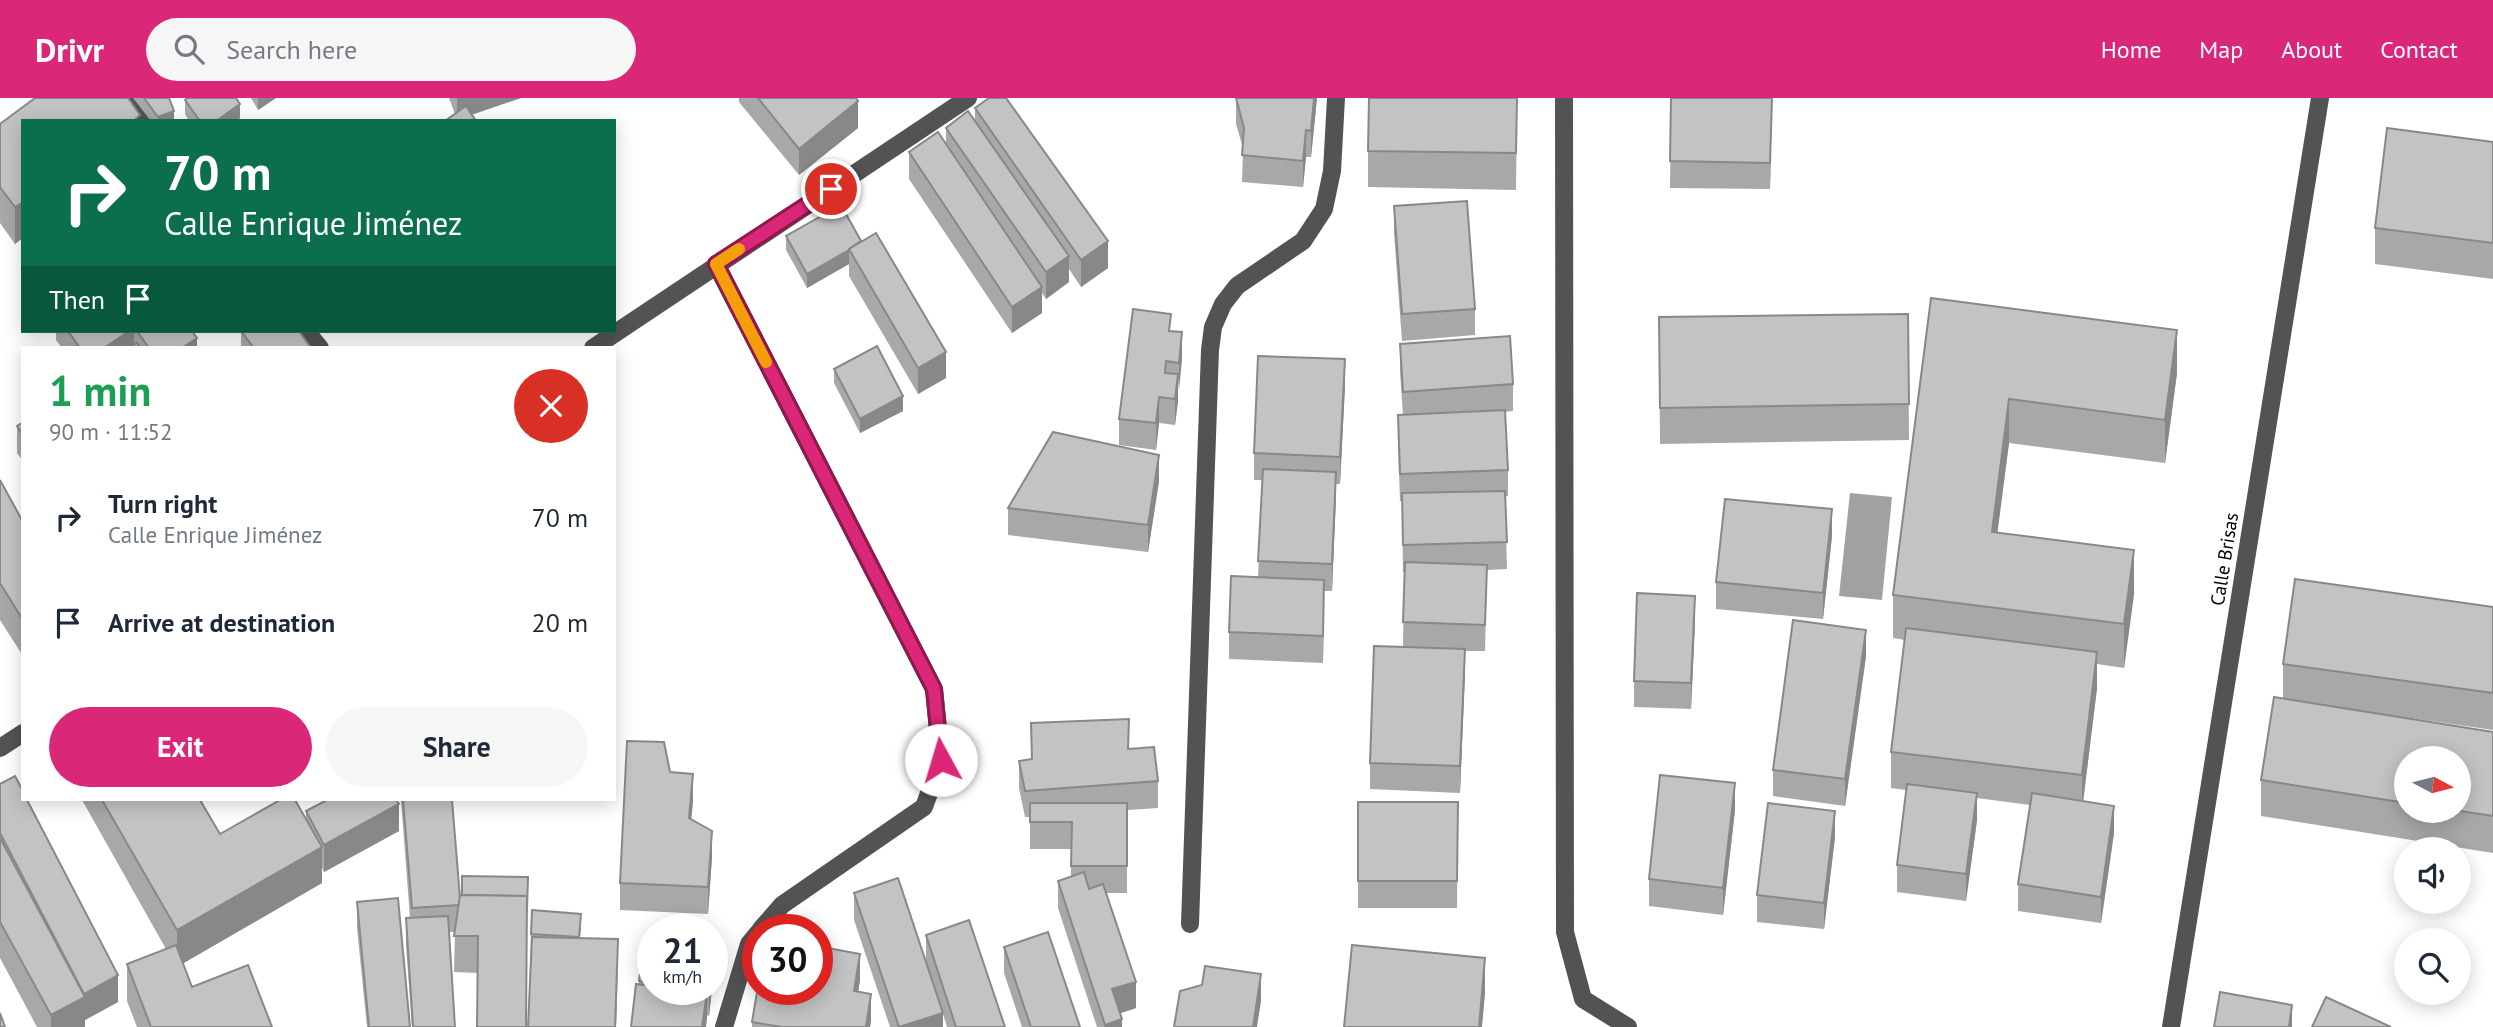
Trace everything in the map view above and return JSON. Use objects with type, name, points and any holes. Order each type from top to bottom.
[{"type":"street","points":[[124,98],[140,119]]},
{"type":"street","points":[[616,332],[968,98]]},
{"type":"street","points":[[1190,924],[1213,327],[1223,304],[1237,286],[1303,242],[1324,209],[1332,172],[1336,98]]},
{"type":"street","points":[[1564,98],[1565,932],[1583,999],[1628,1027]]},
{"type":"street","name":"Calle Brisas","points":[[2171,1027],[2319,98]]},
{"type":"street","points":[[716,264],[934,689],[941,760],[924,807],[782,905],[774,914]]},
{"type":"street","points":[[596,346],[615,333]]},
{"type":"street","points":[[0,748],[21,734]]},
{"type":"street","points":[[724,1027],[742,965]]},
{"type":"shaded area","points":[[1850,493],[1892,497],[1882,600],[1839,596]]},
{"type":"building","points":[[35,98],[128,98],[140,115],[135,119],[21,119],[21,203],[15,207],[0,187],[0,124]]},
{"type":"building","points":[[144,98],[169,98],[174,111],[158,117]]},
{"type":"building","points":[[236,98],[240,104],[219,119],[199,119],[185,100]]},
{"type":"building","points":[[758,98],[856,98],[858,101],[799,149]]},
{"type":"building","points":[[989,98],[1006,98],[1108,241],[1081,260],[975,108]]},
{"type":"building","points":[[1236,98],[1314,98],[1311,131],[1306,130],[1303,161],[1242,155],[1244,128]]},
{"type":"building","points":[[1369,98],[1517,98],[1516,153],[1368,151]]},
{"type":"building","points":[[1671,98],[1772,98],[1770,163],[1670,161]]},
{"type":"building","points":[[466,106],[475,119],[448,119]]},
{"type":"building","points":[[968,111],[1069,256],[1046,272],[946,128]]},
{"type":"building","points":[[2387,128],[2493,142],[2493,243],[2375,228]]},
{"type":"building","points":[[938,132],[1042,287],[1012,307],[909,152]]},
{"type":"building","points":[[1467,201],[1475,309],[1402,314],[1394,206]]},
{"type":"building","points":[[841,205],[861,241],[807,274],[786,236]]},
{"type":"building","points":[[876,233],[946,352],[918,368],[849,249]]},
{"type":"building","points":[[1931,298],[2177,330],[2165,420],[2009,399],[1992,532],[2134,550],[2124,624],[1893,595]]},
{"type":"building","points":[[1133,309],[1171,314],[1169,331],[1182,332],[1179,363],[1166,361],[1165,373],[1178,374],[1175,399],[1159,397],[1156,423],[1119,419]]},
{"type":"building","points":[[1908,314],[1909,404],[1660,408],[1659,317]]},
{"type":"building","points":[[69,333],[126,333],[107,346],[79,346]]},
{"type":"building","points":[[138,333],[193,333],[197,338],[185,346],[148,346]]},
{"type":"building","points":[[243,333],[300,333],[310,346],[252,346]]},
{"type":"building","points":[[1510,336],[1513,384],[1403,392],[1400,344]]},
{"type":"building","points":[[877,346],[903,396],[860,419],[834,369]]},
{"type":"building","points":[[1258,356],[1345,359],[1340,457],[1254,453]]},
{"type":"building","points":[[1505,410],[1508,470],[1400,474],[1398,415]]},
{"type":"building","points":[[1053,432],[1159,455],[1148,525],[1008,508]]},
{"type":"building","points":[[1263,469],[1336,472],[1332,564],[1258,561]]},
{"type":"building","points":[[0,480],[21,518],[21,617],[0,583]]},
{"type":"building","points":[[1505,491],[1507,542],[1403,545],[1402,493]]},
{"type":"building","points":[[1725,499],[1832,509],[1823,593],[1716,582]]},
{"type":"building","points":[[1405,562],[1487,565],[1485,625],[1403,622]]},
{"type":"building","points":[[1231,576],[1324,580],[1323,636],[1229,632]]},
{"type":"building","points":[[2295,579],[2493,607],[2493,693],[2283,664]]},
{"type":"building","points":[[1637,593],[1695,596],[1691,683],[1634,681]]},
{"type":"building","points":[[1793,620],[1866,630],[1845,779],[1773,770]]},
{"type":"building","points":[[1906,628],[2097,652],[2082,775],[1891,752]]},
{"type":"building","points":[[1374,646],[1465,649],[1460,766],[1370,763]]},
{"type":"building","points":[[2274,697],[2493,732],[2493,816],[2471,813],[2471,746],[2394,746],[2394,801],[2261,780]]},
{"type":"building","points":[[1129,719],[1128,749],[1154,747],[1158,781],[1025,791],[1019,761],[1032,759],[1031,723]]},
{"type":"building","points":[[627,741],[664,742],[670,772],[693,774],[689,818],[712,831],[708,887],[620,883]]},
{"type":"building","points":[[1660,775],[1735,783],[1723,888],[1649,879]]},
{"type":"building","points":[[15,776],[21,787],[21,801],[28,801],[118,975],[84,994],[0,833],[0,784]]},
{"type":"building","points":[[1907,784],[1977,793],[1966,874],[1897,865]]},
{"type":"building","points":[[2032,793],[2114,806],[2101,897],[2018,884]]},
{"type":"building","points":[[103,801],[201,801],[220,834],[278,801],[296,801],[322,847],[177,930]]},
{"type":"building","points":[[325,801],[397,801],[399,804],[324,845],[306,811]]},
{"type":"building","points":[[403,801],[452,801],[459,905],[412,908]]},
{"type":"building","points":[[1358,802],[1458,802],[1457,881],[1358,881]]},
{"type":"building","points":[[1030,803],[1127,803],[1127,866],[1071,866],[1072,822],[1030,822]]},
{"type":"building","points":[[1768,803],[1835,811],[1824,903],[1757,895]]},
{"type":"building","points":[[0,838],[85,997],[51,1015],[0,922]]},
{"type":"building","points":[[1084,872],[1089,889],[1103,884],[1136,982],[1112,989],[1122,1019],[1105,1025],[1058,881]]},
{"type":"building","points":[[462,876],[528,877],[527,910],[527,896],[462,895]]},
{"type":"building","points":[[898,878],[943,1013],[899,1027],[854,893]]},
{"type":"building","points":[[460,895],[527,896],[526,1027],[477,1027],[478,936],[454,936]]},
{"type":"building","points":[[398,898],[410,1027],[369,1027],[357,902]]},
{"type":"building","points":[[532,910],[581,914],[579,937],[531,934]]},
{"type":"building","points":[[448,916],[455,1027],[413,1027],[406,918]]},
{"type":"building","points":[[969,920],[1005,1027],[956,1027],[926,935]]},
{"type":"building","points":[[1048,932],[1080,1027],[1031,1027],[1004,947]]},
{"type":"building","points":[[532,937],[618,939],[615,1027],[528,1027]]},
{"type":"building","points":[[176,945],[192,987],[248,965],[272,1027],[151,1027],[127,964]]},
{"type":"building","points":[[1352,945],[1485,958],[1479,1027],[1344,1027]]},
{"type":"building","points":[[833,949],[860,954],[854,991],[871,994],[866,1027],[782,1027],[752,1022],[755,1005],[833,1005]]},
{"type":"building","points":[[1205,966],[1261,974],[1253,1027],[1174,1027],[1180,991],[1202,985]]},
{"type":"building","points":[[636,984],[637,1005],[705,1005],[702,1027],[631,1027]]},
{"type":"building","points":[[2220,992],[2292,1005],[2289,1027],[2214,1027]]},
{"type":"building","points":[[2326,997],[2391,1027],[2312,1027]]},
{"type":"building","points":[[0,1013],[5,1027],[0,1027]]},
{"type":"slow traffic","points":[[739,249],[716,264],[766,362]]},
{"type":"route","points":[[831,189],[716,264],[934,689],[941,760]]}]
